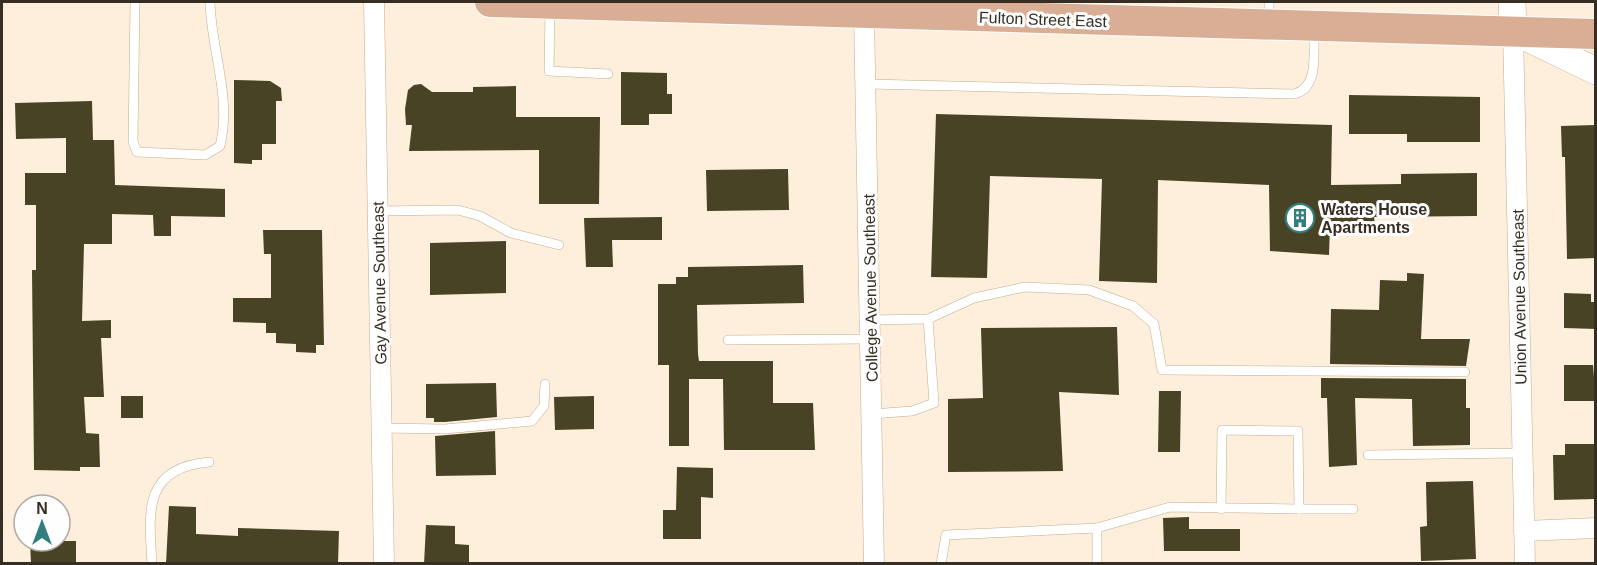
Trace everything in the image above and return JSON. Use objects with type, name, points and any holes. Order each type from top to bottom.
[{"type":"main road","name":"Fulton Street East","points":[[490,2],[1269,13],[1314,26],[1596,34]]},
{"type":"main road","points":[[1512,2],[1513,31],[1596,72]]},
{"type":"street","name":"Gay Avenue Southeast","points":[[374,2],[384,564]]},
{"type":"street","name":"College Avenue Southeast","points":[[863,7],[867,84],[874,564]]},
{"type":"street","name":"Union Avenue Southeast","points":[[1513,31],[1525,564]]},
{"type":"street","points":[[1524,531],[1596,528]]},
{"type":"lane","points":[[135,2],[132,142],[137,152],[205,155],[220,146],[224,131],[220,62],[210,21],[210,2]]},
{"type":"lane","points":[[550,3],[549,71],[608,74]]},
{"type":"lane","points":[[867,84],[1294,94],[1306,89],[1312,77],[1314,26]]},
{"type":"lane","points":[[377,211],[458,210],[480,216],[512,233],[559,245]]},
{"type":"lane","points":[[728,340],[870,330],[928,319],[974,298],[1025,287],[1089,290],[1133,306],[1154,324],[1162,370],[1465,372]]},
{"type":"lane","points":[[872,414],[912,411],[934,403],[928,319]]},
{"type":"lane","points":[[382,428],[445,429],[532,421],[544,406],[545,384]]},
{"type":"lane","points":[[1221,509],[1222,430],[1298,431],[1299,508]]},
{"type":"lane","points":[[1368,455],[1522,453]]},
{"type":"lane","points":[[152,564],[149,517],[157,488],[168,476],[197,463],[209,462]]},
{"type":"lane","points":[[941,564],[946,535],[1096,528],[1170,507],[1353,508]]},
{"type":"lane","points":[[1096,528],[1097,564]]},
{"type":"building","points":[[621,72],[667,73],[667,94],[672,94],[672,114],[649,114],[649,125],[621,125]]},
{"type":"building","points":[[234,80],[270,81],[281,88],[282,101],[276,101],[276,144],[262,144],[262,160],[252,160],[252,164],[234,163]]},
{"type":"building","points":[[421,84],[432,92],[473,92],[473,87],[516,86],[516,117],[600,117],[599,204],[539,204],[539,150],[409,151],[412,125],[406,125],[405,109],[408,90],[414,85]]},
{"type":"building","points":[[1349,95],[1480,97],[1480,142],[1407,142],[1407,134],[1349,134]]},
{"type":"building","points":[[92,101],[93,140],[114,140],[115,185],[225,189],[225,217],[171,216],[171,236],[154,236],[153,215],[112,214],[112,244],[84,244],[82,321],[111,320],[111,338],[101,338],[104,397],[84,397],[86,433],[99,434],[100,467],[80,467],[80,471],[34,470],[32,270],[36,270],[36,205],[25,205],[25,173],[66,173],[66,138],[16,139],[15,103]]},
{"type":"building","name":"Waters House Apartments","points":[[936,114],[1332,125],[1331,185],[1401,184],[1401,174],[1477,173],[1477,216],[1374,217],[1375,225],[1330,225],[1329,255],[1270,251],[1269,185],[1158,180],[1157,283],[1099,281],[1102,179],[990,176],[987,278],[931,277]]},
{"type":"building","points":[[1596,125],[1596,258],[1567,259],[1565,157],[1562,157],[1561,126]]},
{"type":"building","points":[[788,169],[789,210],[707,211],[706,170]]},
{"type":"building","points":[[662,217],[662,240],[612,240],[613,267],[586,267],[584,218]]},
{"type":"building","points":[[263,230],[322,230],[324,345],[316,345],[316,353],[296,352],[296,344],[276,343],[276,333],[266,333],[266,323],[233,322],[233,298],[271,298],[271,254],[264,254]]},
{"type":"building","points":[[506,241],[506,293],[430,295],[430,243]]},
{"type":"building","points":[[803,265],[804,303],[697,305],[698,354],[699,361],[773,361],[773,403],[813,403],[815,450],[724,450],[723,379],[689,379],[689,446],[669,446],[669,365],[658,365],[658,284],[676,284],[676,277],[688,277],[688,267]]},
{"type":"building","points":[[1407,273],[1424,274],[1421,339],[1470,339],[1466,366],[1330,364],[1331,309],[1379,310],[1380,280],[1407,281]]},
{"type":"building","points":[[1564,293],[1591,294],[1591,302],[1596,302],[1596,329],[1564,328]]},
{"type":"building","points":[[1117,327],[1119,395],[1059,392],[1063,471],[948,472],[948,399],[983,398],[981,328]]},
{"type":"building","points":[[1564,365],[1593,365],[1596,401],[1564,401]]},
{"type":"building","points":[[1321,378],[1466,379],[1466,408],[1470,408],[1470,445],[1413,446],[1412,399],[1355,398],[1357,465],[1329,467],[1327,398],[1321,398]]},
{"type":"building","points":[[496,383],[497,417],[445,422],[434,422],[434,418],[426,418],[426,384]]},
{"type":"building","points":[[1159,391],[1181,391],[1180,452],[1158,452]]},
{"type":"building","points":[[121,396],[143,396],[143,418],[121,418]]},
{"type":"building","points":[[594,396],[594,429],[555,430],[554,397]]},
{"type":"building","points":[[495,431],[496,475],[436,476],[435,436]]},
{"type":"building","points":[[1565,444],[1596,444],[1596,499],[1554,500],[1553,455],[1565,455]]},
{"type":"building","points":[[677,467],[713,468],[713,498],[701,497],[701,539],[663,539],[663,510],[676,510]]},
{"type":"building","points":[[1473,481],[1476,559],[1421,561],[1420,527],[1427,526],[1426,482]]},
{"type":"building","points":[[169,506],[196,507],[196,534],[238,536],[238,528],[339,531],[338,564],[166,564]]},
{"type":"building","points":[[1189,517],[1189,529],[1240,529],[1240,551],[1164,551],[1163,518]]},
{"type":"building","points":[[426,525],[455,526],[455,544],[469,545],[469,564],[424,564]]},
{"type":"building","points":[[72,541],[76,541],[76,564],[31,564],[31,553],[72,553]]},
{"type":"place","name":"Waters House Apartments","points":[[1300,218]]}]
